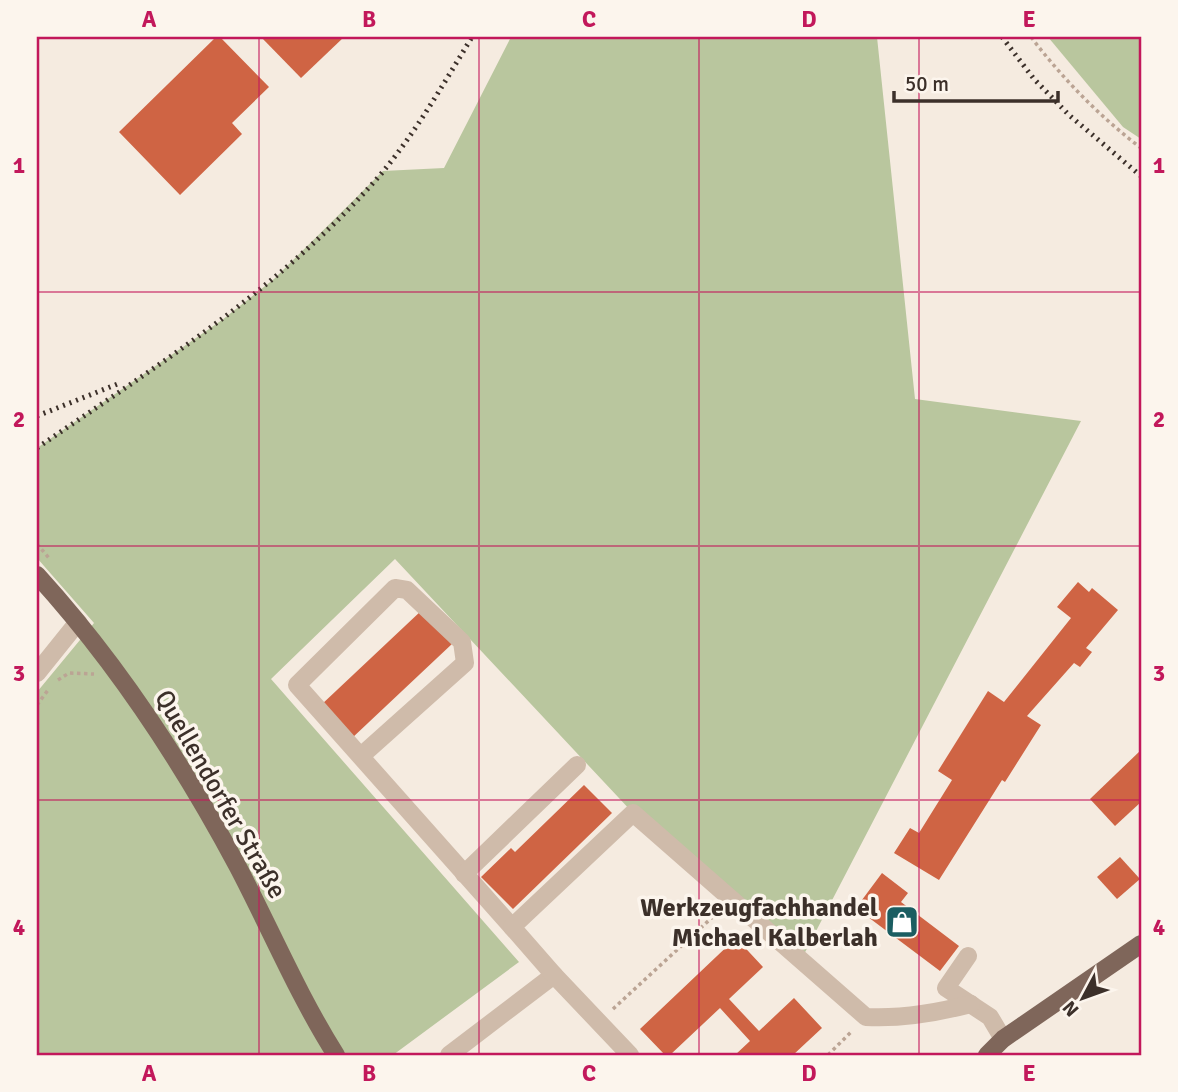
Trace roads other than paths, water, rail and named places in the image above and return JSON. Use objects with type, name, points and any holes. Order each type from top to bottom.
[{"type":"main road","name":"Quellendorfer Straße","points":[[37,575],[78,622],[138,701],[186,776],[238,869],[303,1000],[336,1055]]},
{"type":"main road","points":[[987,1055],[1003,1039],[1140,946]]},
{"type":"street","points":[[361,755],[465,663],[462,642],[407,590],[395,588],[297,685],[554,975],[630,1055]]},
{"type":"street","points":[[37,673],[78,622]]},
{"type":"street","points":[[464,874],[578,765]]},
{"type":"street","points":[[512,927],[634,813],[866,1017],[892,1018],[945,1011],[971,1004]]},
{"type":"street","points":[[968,956],[946,988],[990,1017],[1003,1039]]},
{"type":"street","points":[[449,1055],[554,975]]},
{"type":"railway","points":[[37,448],[218,322],[261,288],[343,215],[394,158],[472,37]]},
{"type":"railway","points":[[1002,37],[1034,79],[1069,115],[1141,176]]},
{"type":"railway","points":[[37,416],[120,383]]},
{"type":"place","name":"Werkzeugfachhandel Michael Kalberlah","points":[[902,922]]}]
